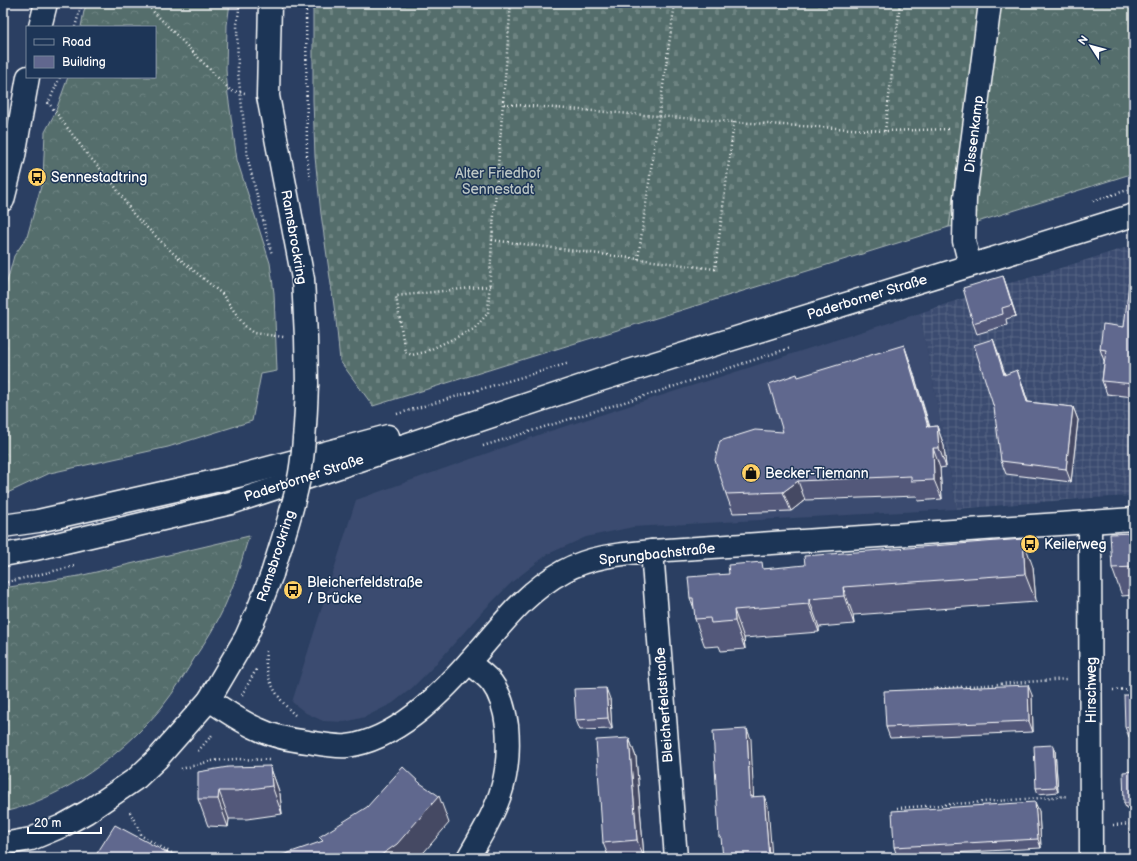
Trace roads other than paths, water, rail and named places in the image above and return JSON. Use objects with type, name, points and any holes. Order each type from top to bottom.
[{"type":"street","points":[[40,26],[46,3]]},
{"type":"street","name":"Ramsbrockring","points":[[3,844],[31,839],[62,826],[87,812],[137,778],[157,759],[209,700],[246,637],[272,574],[286,530],[300,475],[304,450],[306,337],[303,279],[268,96],[270,3]]},
{"type":"street","name":"Dissenkamp","points":[[970,265],[964,241],[965,198],[990,3]]},
{"type":"street","points":[[3,200],[14,156],[28,78]]},
{"type":"street","name":"Paderborner Straße","points":[[3,555],[35,549],[231,502],[600,380],[1134,215]]},
{"type":"street","name":"Paderborner Straße","points":[[3,526],[38,521],[242,475],[600,380]]},
{"type":"street","name":"Sprungbachstraße","points":[[209,700],[257,729],[273,735],[291,740],[327,746],[346,746],[368,740],[397,727],[408,720],[436,696],[469,662],[516,608],[540,587],[564,571],[592,560],[614,555],[652,551],[1134,519]]},
{"type":"street","name":"Hirschweg","points":[[1090,522],[1091,858]]},
{"type":"street","name":"Bleicherfeldstraße","points":[[652,551],[676,858]]},
{"type":"street","points":[[468,858],[495,809],[503,788],[507,769],[508,740],[506,715],[499,695],[492,682],[469,662]]},
{"type":"place","name":"Sennestadtring","points":[[37,177]]},
{"type":"place","name":"Becker-Tiemann","points":[[751,473]]},
{"type":"place","name":"Keilerweg","points":[[1030,544]]},
{"type":"place","name":"Bleicherfeldstraße / Brücke","points":[[293,590]]},
{"type":"park label","name":"Alter Friedhof Sennestadt","points":[[498,182]]}]
